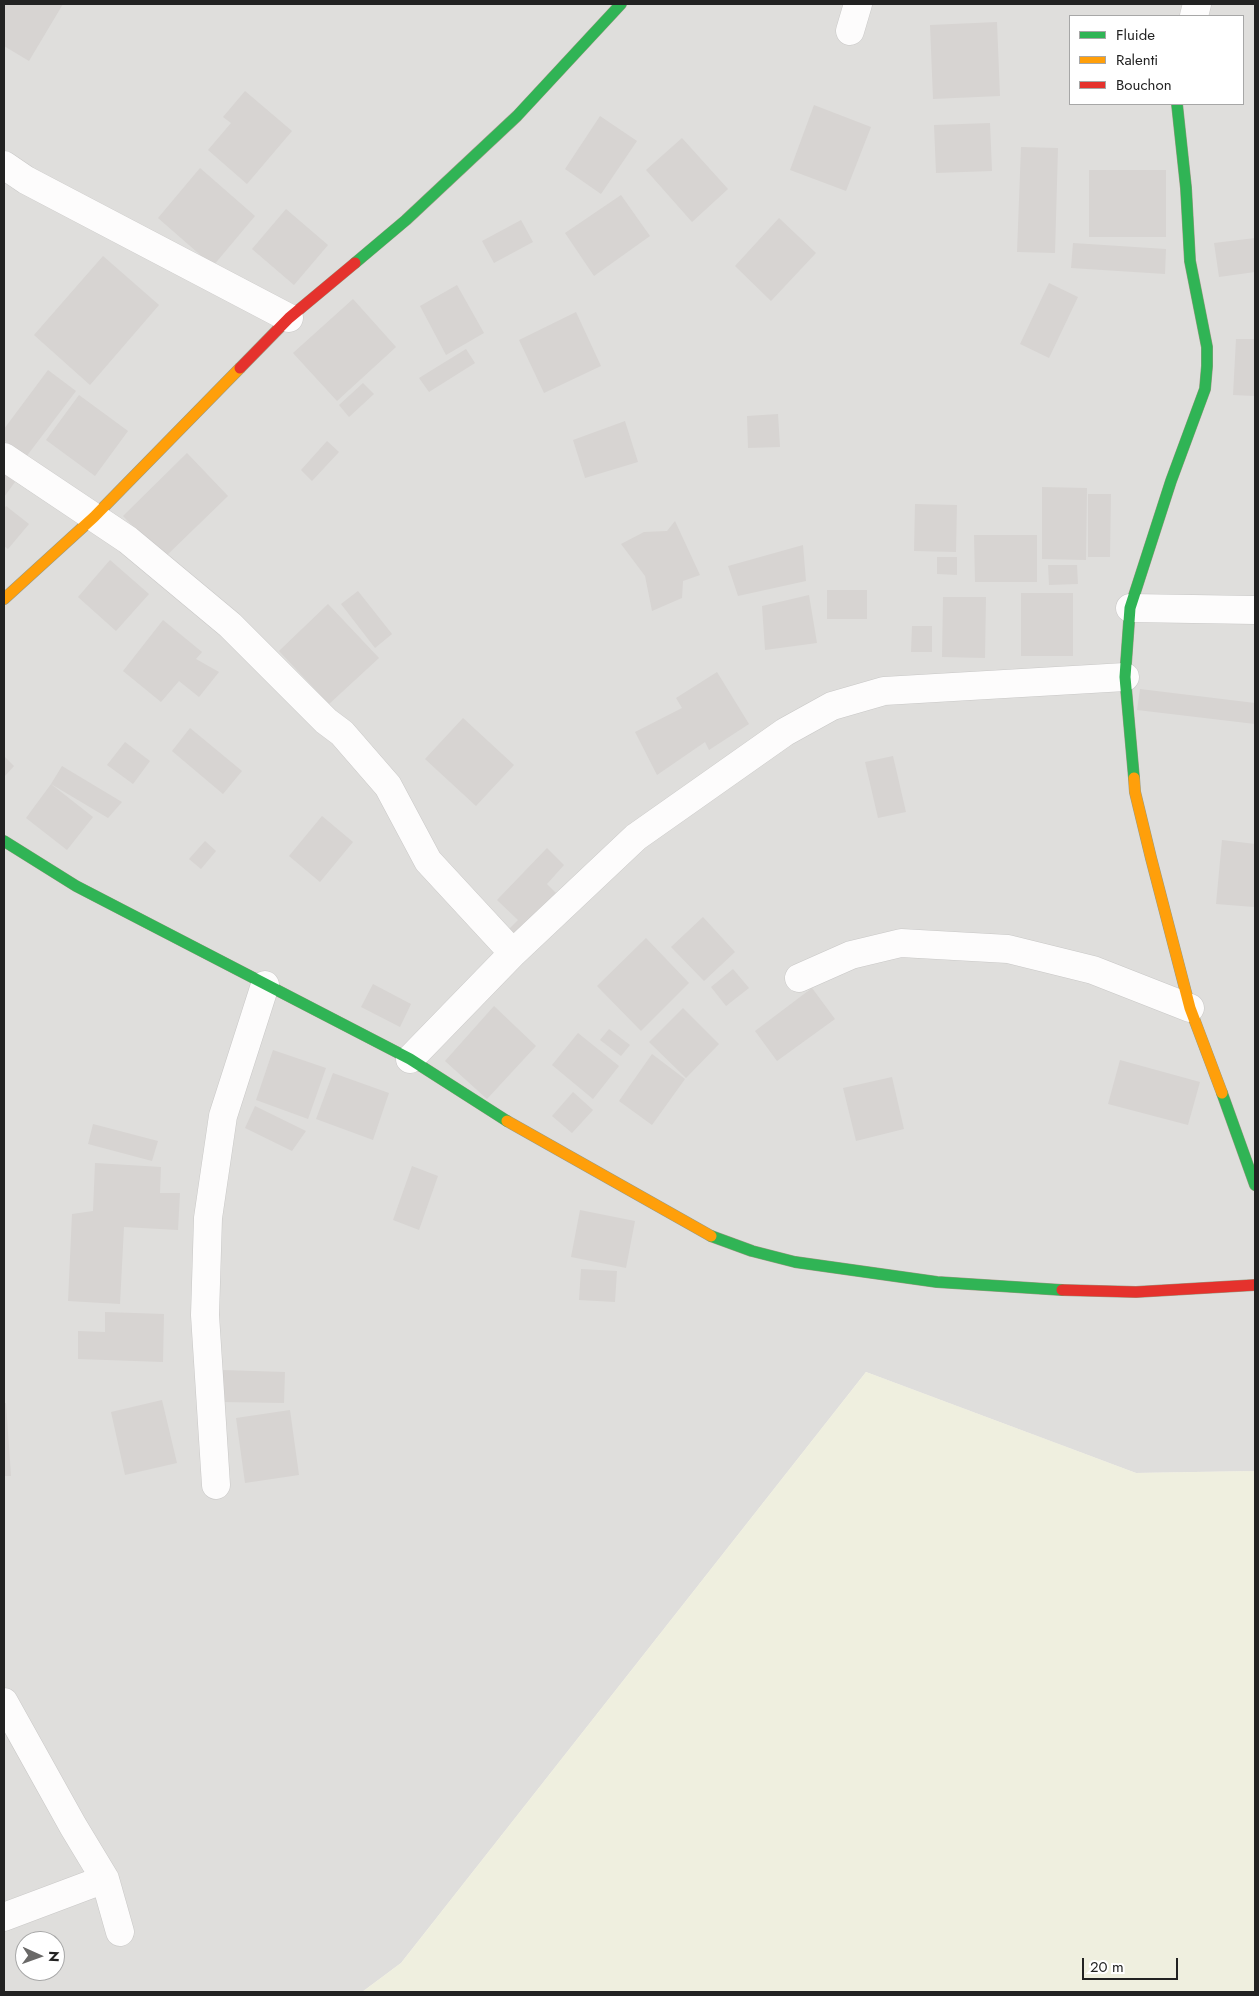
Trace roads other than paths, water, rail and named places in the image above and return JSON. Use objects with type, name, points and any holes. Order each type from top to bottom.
[{"type":"street","points":[[4,599],[94,517],[289,318],[406,220],[516,116],[621,4]]},
{"type":"street","points":[[850,31],[858,4]]},
{"type":"street","points":[[1177,105],[1186,188],[1190,260],[1207,347],[1208,366],[1205,389],[1130,608],[1125,677],[1135,792],[1190,1008],[1255,1185]]},
{"type":"street","points":[[4,165],[26,180],[289,318]]},
{"type":"street","points":[[4,457],[128,540],[230,625],[326,721],[342,733],[388,786],[428,861],[513,953]]},
{"type":"street","points":[[1130,608],[1255,610]]},
{"type":"street","points":[[410,1059],[513,953],[636,838],[786,732],[832,706],[884,691],[1125,677]]},
{"type":"street","points":[[4,841],[76,886],[410,1059],[524,1131],[712,1236],[752,1251],[795,1262],[937,1282],[1031,1289],[1136,1292],[1255,1286]]},
{"type":"street","points":[[799,978],[851,955],[901,944],[1008,949],[1093,970],[1190,1008]]},
{"type":"street","points":[[216,1485],[205,1314],[208,1218],[223,1116],[265,985]]},
{"type":"street","points":[[4,1702],[73,1826],[105,1879],[120,1932]]},
{"type":"street","points":[[4,1917],[105,1879]]}]
